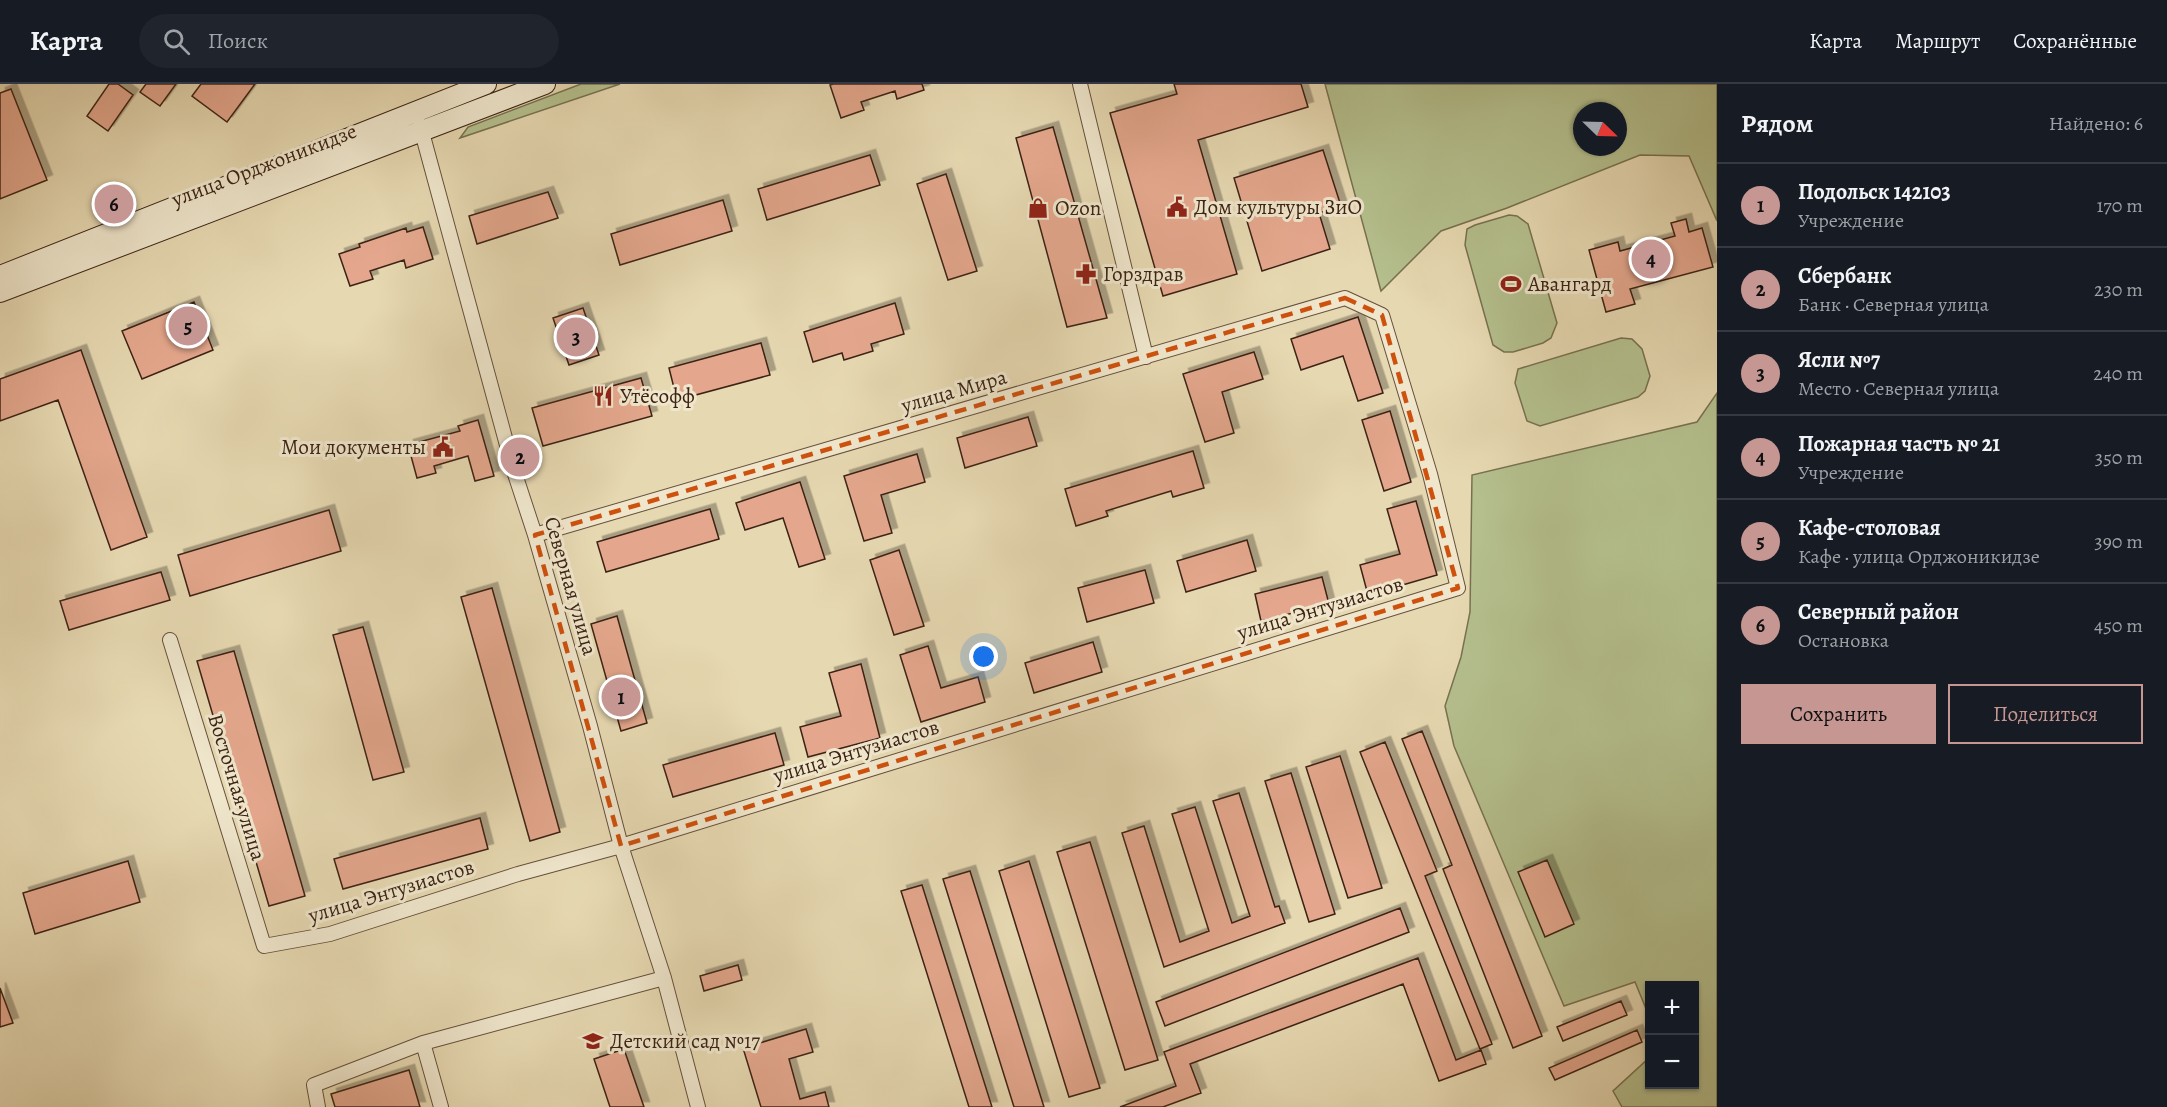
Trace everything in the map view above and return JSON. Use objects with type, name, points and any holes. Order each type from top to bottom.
[{"type":"main road","name":"улица Орджоникидзе","points":[[0,276],[486,84]]},
{"type":"main road","name":"улица Орджоникидзе","points":[[0,292],[545,84]]},
{"type":"street","points":[[1080,84],[1146,357]]},
{"type":"street","name":"Северная улица","points":[[416,111],[514,471],[535,535],[590,726],[621,846],[663,978],[698,1107]]},
{"type":"street","name":"улица Мира","points":[[535,535],[1345,297],[1382,315],[1430,474],[1458,588]]},
{"type":"street","name":"улица Энтузиастов","points":[[264,946],[330,934],[518,874],[621,846],[1458,588]]},
{"type":"street","name":"Восточная улица","points":[[170,640],[264,946]]},
{"type":"street","points":[[318,1107],[314,1084],[423,1043],[663,978]]},
{"type":"street","points":[[423,1043],[441,1107]]},
{"type":"highlighted area","points":[[1345,298],[1382,315],[1458,588],[621,846],[535,535]]},
{"type":"green space","points":[[581,84],[620,84],[460,138],[468,127]]},
{"type":"green space","points":[[1325,84],[1717,84],[1717,221],[1689,156],[1640,155],[1507,208],[1441,231],[1381,291]]},
{"type":"green space","name":"Авангард","points":[[1509,215],[1517,216],[1528,224],[1557,323],[1551,338],[1543,343],[1513,352],[1504,352],[1493,345],[1465,245],[1467,229]]},
{"type":"green space","points":[[1621,338],[1632,339],[1642,349],[1650,376],[1645,391],[1638,397],[1540,426],[1527,421],[1515,383],[1518,369]]},
{"type":"green space","points":[[1717,393],[1717,1107],[1622,1107],[1613,1091],[1645,1062],[1645,1089],[1699,1089],[1699,981],[1645,981],[1645,1006],[1635,982],[1564,1006],[1454,746],[1445,706],[1461,657],[1470,612],[1472,475],[1697,422]]},
{"type":"building","points":[[109,84],[118,84],[133,95],[108,131],[87,116]]},
{"type":"building","points":[[146,84],[176,84],[160,106],[140,92]]},
{"type":"building","points":[[201,84],[255,84],[227,122],[192,96]]},
{"type":"building","points":[[922,84],[924,90],[897,99],[895,91],[861,102],[864,110],[841,118],[830,85]]},
{"type":"building","name":"Дом культуры ЗиО","points":[[1174,84],[1301,84],[1308,107],[1198,140],[1237,274],[1163,296],[1110,113],[1177,94]]},
{"type":"building","points":[[11,89],[47,180],[0,199],[0,93]]},
{"type":"building","points":[[1053,127],[1107,318],[1067,327],[1016,138]]},
{"type":"building","points":[[1323,150],[1341,206],[1319,213],[1330,249],[1262,271],[1234,178]]},
{"type":"building","points":[[870,155],[880,185],[767,220],[758,189]]},
{"type":"building","points":[[946,174],[977,271],[948,280],[917,184]]},
{"type":"building","points":[[548,192],[558,218],[477,244],[469,216]]},
{"type":"building","points":[[723,200],[732,231],[620,265],[611,234]]},
{"type":"building","points":[[1686,219],[1689,232],[1702,228],[1713,267],[1630,289],[1635,304],[1606,312],[1589,250],[1618,242],[1620,251],[1675,236],[1671,223]]},
{"type":"building","points":[[423,227],[433,259],[406,268],[404,260],[370,271],[373,279],[350,286],[339,254],[360,247],[359,244],[406,228],[407,232]]},
{"type":"building","points":[[194,302],[213,350],[142,379],[122,331]]},
{"type":"building","points":[[895,303],[904,334],[871,344],[873,351],[844,360],[842,353],[813,362],[804,332]]},
{"type":"building","points":[[583,308],[599,355],[569,365],[553,318]]},
{"type":"building","points":[[1358,317],[1383,393],[1358,401],[1343,356],[1301,370],[1291,339]]},
{"type":"building","points":[[761,343],[770,375],[677,400],[669,368]]},
{"type":"building","points":[[81,350],[147,537],[111,550],[58,400],[0,421],[0,379]]},
{"type":"building","points":[[1254,352],[1263,379],[1222,392],[1234,433],[1205,442],[1183,374]]},
{"type":"building","points":[[641,378],[652,416],[543,446],[532,408]]},
{"type":"building","points":[[1390,411],[1411,482],[1384,491],[1362,420]]},
{"type":"building","points":[[1028,417],[1037,446],[965,468],[957,438]]},
{"type":"building","points":[[478,420],[494,476],[475,481],[468,456],[434,466],[436,473],[417,478],[408,445],[460,431],[458,426]]},
{"type":"building","points":[[1193,451],[1204,488],[1173,497],[1171,491],[1106,511],[1108,516],[1076,526],[1065,489]]},
{"type":"building","points":[[917,454],[925,482],[881,495],[892,533],[864,541],[844,476]]},
{"type":"building","points":[[800,482],[825,559],[799,567],[783,518],[745,530],[736,503]]},
{"type":"building","points":[[1416,501],[1437,575],[1368,595],[1360,565],[1400,554],[1387,509]]},
{"type":"building","points":[[710,509],[719,539],[606,572],[597,542]]},
{"type":"building","points":[[329,510],[341,551],[190,596],[178,555]]},
{"type":"building","points":[[1247,540],[1256,571],[1186,592],[1177,561]]},
{"type":"building","points":[[899,550],[924,626],[894,635],[870,560]]},
{"type":"building","points":[[1145,570],[1154,603],[1087,622],[1078,588]]},
{"type":"building","points":[[161,572],[170,600],[69,630],[60,601]]},
{"type":"building","points":[[1322,577],[1329,604],[1261,621],[1255,594]]},
{"type":"building","points":[[492,588],[560,832],[530,841],[461,597]]},
{"type":"building","points":[[617,616],[647,723],[621,731],[591,624]]},
{"type":"building","points":[[363,627],[404,772],[373,780],[333,635]]},
{"type":"building","points":[[1093,642],[1102,672],[1034,693],[1025,663]]},
{"type":"building","points":[[928,646],[941,688],[978,677],[985,702],[921,722],[900,655]]},
{"type":"building","points":[[234,651],[305,896],[269,906],[197,661]]},
{"type":"building","points":[[861,664],[880,738],[808,757],[800,727],[841,716],[829,673]]},
{"type":"building","points":[[1422,731],[1542,1036],[1513,1048],[1443,869],[1452,865],[1402,739]]},
{"type":"building","points":[[775,733],[784,765],[673,797],[663,765]]},
{"type":"building","points":[[1385,742],[1437,871],[1425,876],[1492,1044],[1480,1049],[1360,752]]},
{"type":"building","points":[[1340,756],[1382,888],[1348,898],[1306,767]]},
{"type":"building","points":[[1291,773],[1335,914],[1309,922],[1265,781]]},
{"type":"building","points":[[1239,793],[1275,907],[1279,906],[1285,923],[1164,967],[1122,833],[1144,826],[1180,942],[1209,931],[1172,814],[1195,807],[1232,923],[1250,916],[1213,801]]},
{"type":"building","points":[[480,818],[488,849],[343,889],[334,859]]},
{"type":"building","points":[[1090,842],[1158,1060],[1125,1070],[1057,852]]},
{"type":"building","points":[[1547,860],[1574,924],[1545,937],[1518,872]]},
{"type":"building","points":[[128,861],[140,902],[35,934],[23,893]]},
{"type":"building","points":[[1029,861],[1100,1088],[1069,1097],[999,871]]},
{"type":"building","points":[[970,871],[1044,1107],[1014,1107],[943,879]]},
{"type":"building","points":[[922,885],[992,1107],[969,1107],[901,891]]},
{"type":"building","points":[[1400,908],[1409,932],[1165,1026],[1156,1002]]},
{"type":"building","points":[[1418,958],[1456,1060],[1481,1050],[1486,1064],[1439,1081],[1403,984],[1190,1064],[1201,1093],[1163,1107],[1120,1107],[1176,1086],[1164,1052]]},
{"type":"building","points":[[738,965],[742,980],[704,991],[700,976]]},
{"type":"building","points":[[0,988],[13,1023],[0,1027]]},
{"type":"building","points":[[1621,1001],[1627,1015],[1563,1041],[1557,1027]]},
{"type":"building","points":[[806,1029],[813,1052],[789,1059],[800,1099],[825,1092],[829,1107],[761,1107],[743,1048]]},
{"type":"building","points":[[1637,1030],[1642,1042],[1555,1080],[1549,1068]]},
{"type":"building","points":[[624,1049],[644,1107],[610,1107],[594,1059]]},
{"type":"building","points":[[409,1070],[420,1107],[335,1107],[331,1094]]},
{"type":"place","name":"Северный район","points":[[114,204]]},
{"type":"place","name":"Дом культуры ЗиО","points":[[1177,207]]},
{"type":"place","name":"Ozon","points":[[1038,208]]},
{"type":"place","name":"Пожарная часть № 21","points":[[1651,259]]},
{"type":"place","name":"Горздрав","points":[[1086,274]]},
{"type":"place","name":"Авангард","points":[[1511,284]]},
{"type":"place","name":"Кафе-столовая","points":[[188,326]]},
{"type":"place","name":"Ясли №7","points":[[576,337]]},
{"type":"place","name":"Утёсофф","points":[[603,396]]},
{"type":"place","name":"Мои документы","points":[[443,447]]},
{"type":"place","name":"Сбербанк","points":[[520,457]]},
{"type":"place","name":"Подольск 142103","points":[[621,697]]},
{"type":"place","name":"Детский сад №17","points":[[593,1041]]}]
